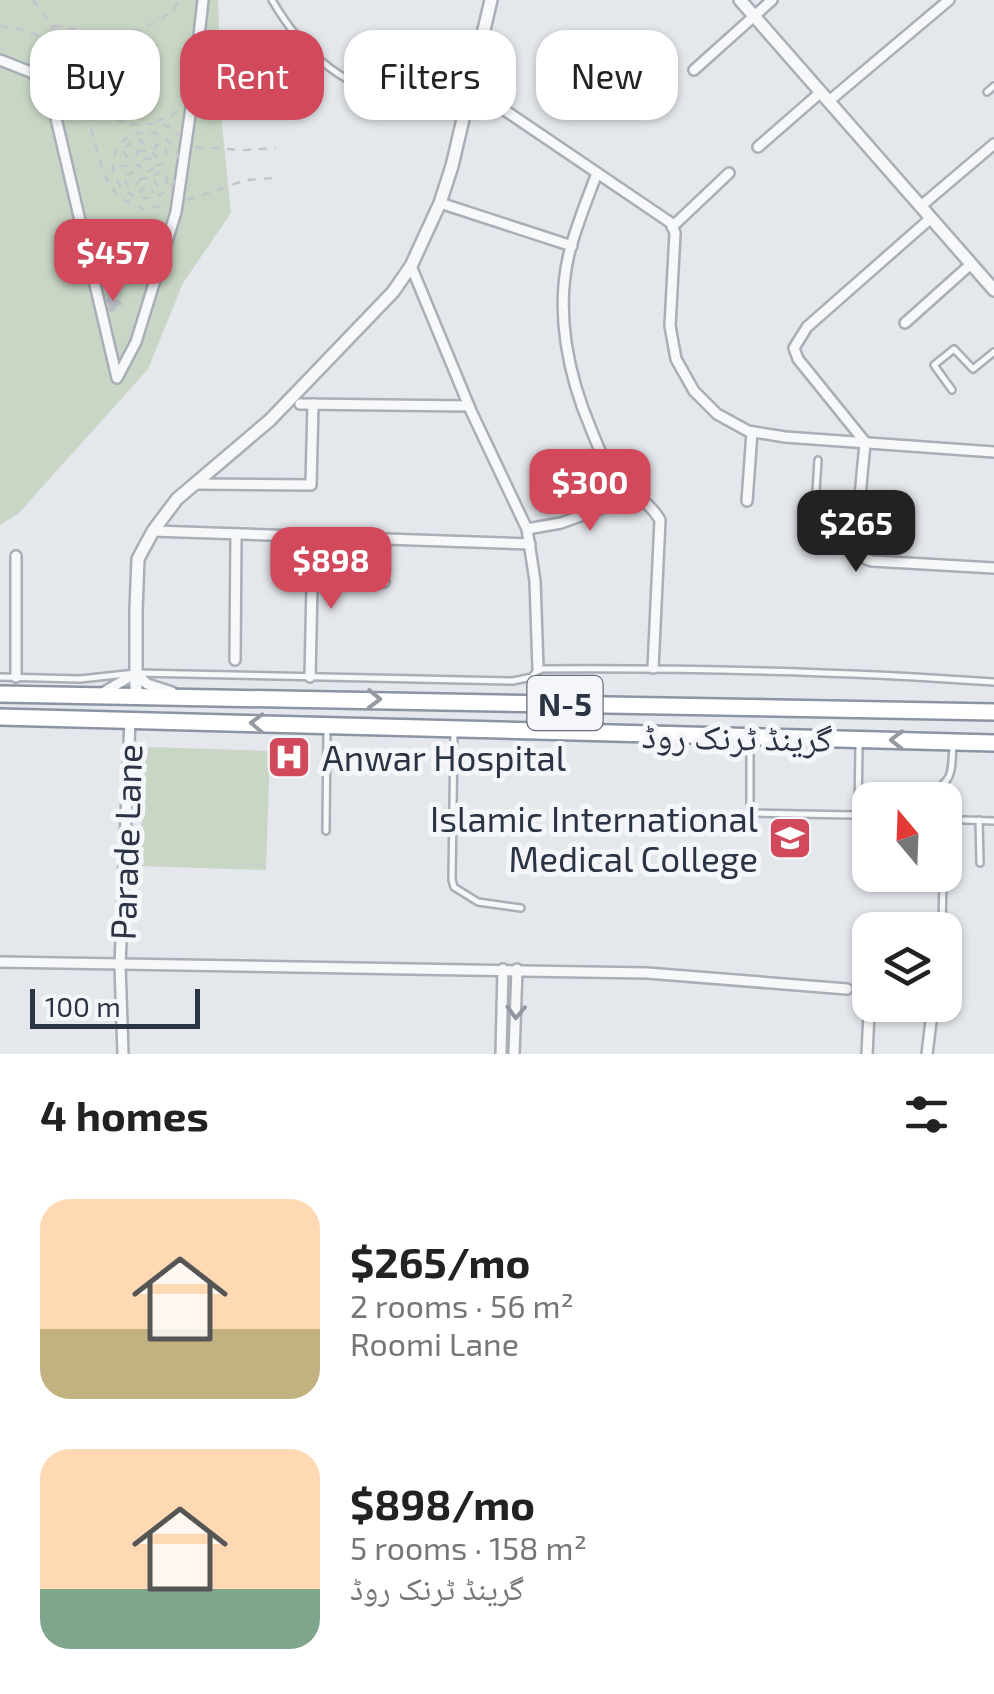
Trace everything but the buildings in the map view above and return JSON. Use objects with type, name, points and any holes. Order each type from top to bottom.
[{"type":"highway","name":"گرینڈ ٹرنک روڈ","points":[[0,694],[994,712]]},
{"type":"highway","name":"گرینڈ ٹرنک روڈ","points":[[0,717],[994,742]]},
{"type":"street","points":[[200,30],[203,0]]},
{"type":"street","points":[[485,30],[491,0]]},
{"type":"street","points":[[740,0],[994,290]]},
{"type":"street","points":[[694,70],[772,0]]},
{"type":"street","points":[[758,147],[949,0]]},
{"type":"street","points":[[0,60],[34,73],[52,97],[116,378],[136,342],[177,203],[188,120]]},
{"type":"street","points":[[516,118],[671,223],[674,233],[670,326],[676,358],[694,391],[717,414],[752,432],[785,437],[994,452]]},
{"type":"street","points":[[136,697],[138,559],[153,532],[178,499],[270,420],[393,292],[411,266],[440,203],[464,120]]},
{"type":"street","points":[[921,206],[994,144]]},
{"type":"street","points":[[598,173],[568,257],[564,310],[569,368],[603,459],[622,484],[644,499],[660,520],[654,668]]},
{"type":"street","points":[[672,227],[729,173]]},
{"type":"street","points":[[440,203],[572,246]]},
{"type":"street","points":[[931,218],[807,327],[794,348],[798,360],[865,442],[860,518],[866,558],[994,568]]},
{"type":"street","points":[[905,323],[972,264]]},
{"type":"street","points":[[411,266],[527,529],[535,580],[538,669]]},
{"type":"street","points":[[300,404],[470,406]]},
{"type":"street","points":[[195,484],[311,485],[313,404]]},
{"type":"street","points":[[746,502],[752,432]]},
{"type":"street","points":[[527,529],[600,509],[622,484]]},
{"type":"street","points":[[153,532],[530,544]]},
{"type":"street","points":[[235,660],[236,534]]},
{"type":"street","points":[[16,556],[16,677]]},
{"type":"street","points":[[310,677],[312,585],[317,580],[384,582]]},
{"type":"street","points":[[98,696],[136,673]]},
{"type":"street","points":[[136,673],[147,684],[185,696]]},
{"type":"street","name":"Parade Lane","points":[[123,1054],[120,964],[130,720]]},
{"type":"street","points":[[0,962],[647,973],[847,989]]},
{"type":"street","points":[[514,1054],[517,969]]},
{"type":"street","points":[[501,1054],[503,970]]},
{"type":"street","points":[[867,1054],[869,1022]]},
{"type":"street","points":[[927,1054],[931,1022]]},
{"type":"lane","points":[[272,0],[289,29],[323,65],[344,77]]},
{"type":"lane","points":[[988,92],[994,86]]},
{"type":"lane","points":[[952,390],[936,370],[937,360],[954,349],[973,369],[994,352]]},
{"type":"lane","points":[[818,460],[818,512],[860,518]]},
{"type":"lane","points":[[0,677],[80,678],[136,673],[513,682],[532,677],[538,669],[654,668],[994,682]]},
{"type":"lane","points":[[326,830],[327,725]]},
{"type":"lane","points":[[454,728],[454,888],[478,902],[521,908]]},
{"type":"lane","points":[[750,736],[750,812],[756,813],[858,812],[859,739]]},
{"type":"lane","points":[[945,782],[952,771],[953,741]]},
{"type":"lane","points":[[964,820],[994,820]]},
{"type":"lane","points":[[979,820],[980,863]]},
{"type":"path","points":[[33,0],[54,30]]},
{"type":"path","points":[[51,25],[121,34],[144,29],[174,12],[180,0]]},
{"type":"path","points":[[0,26],[30,32]]},
{"type":"path","points":[[119,120],[130,126],[154,122],[170,117],[180,108]]},
{"type":"path","points":[[88,120],[104,174],[119,198],[144,209],[177,203],[246,180],[277,178]]},
{"type":"path","points":[[154,122],[173,129],[184,146],[276,148]]},
{"type":"path","points":[[142,132],[166,138],[178,158],[175,181],[151,199],[126,192],[112,167],[118,146],[142,132]]},
{"type":"path","points":[[139,139],[144,144],[152,138]]},
{"type":"path","points":[[129,144],[134,144],[138,151],[132,158],[124,152],[129,144]]},
{"type":"path","points":[[153,154],[154,146],[162,144],[167,152],[160,158]]},
{"type":"path","points":[[146,150],[153,165]]},
{"type":"path","points":[[138,151],[152,150],[160,158]]},
{"type":"path","points":[[132,158],[133,172],[139,179],[154,178],[162,186],[167,182],[161,171]]},
{"type":"path","points":[[140,168],[141,161],[147,158]]},
{"type":"path","points":[[160,158],[161,171]]},
{"type":"path","points":[[153,165],[170,164]]},
{"type":"path","points":[[119,166],[139,165],[146,172]]},
{"type":"path","points":[[146,172],[153,165]]},
{"type":"path","points":[[154,181],[155,174],[161,171]]},
{"type":"path","points":[[133,172],[126,181],[134,186],[139,179]]},
{"type":"path","points":[[146,172],[146,179]]},
{"type":"path","points":[[140,194],[147,187],[153,193]]},
{"type":"green space","points":[[0,0],[218,0],[219,30],[180,30],[180,120],[222,120],[231,213],[183,283],[148,369],[18,514],[0,525]]},
{"type":"green space","points":[[149,747],[270,751],[266,870],[141,866],[143,753]]},
{"type":"place","name":"Anwar Hospital","points":[[289,757]]},
{"type":"place","name":"Islamic International Medical College","points":[[790,838]]}]
